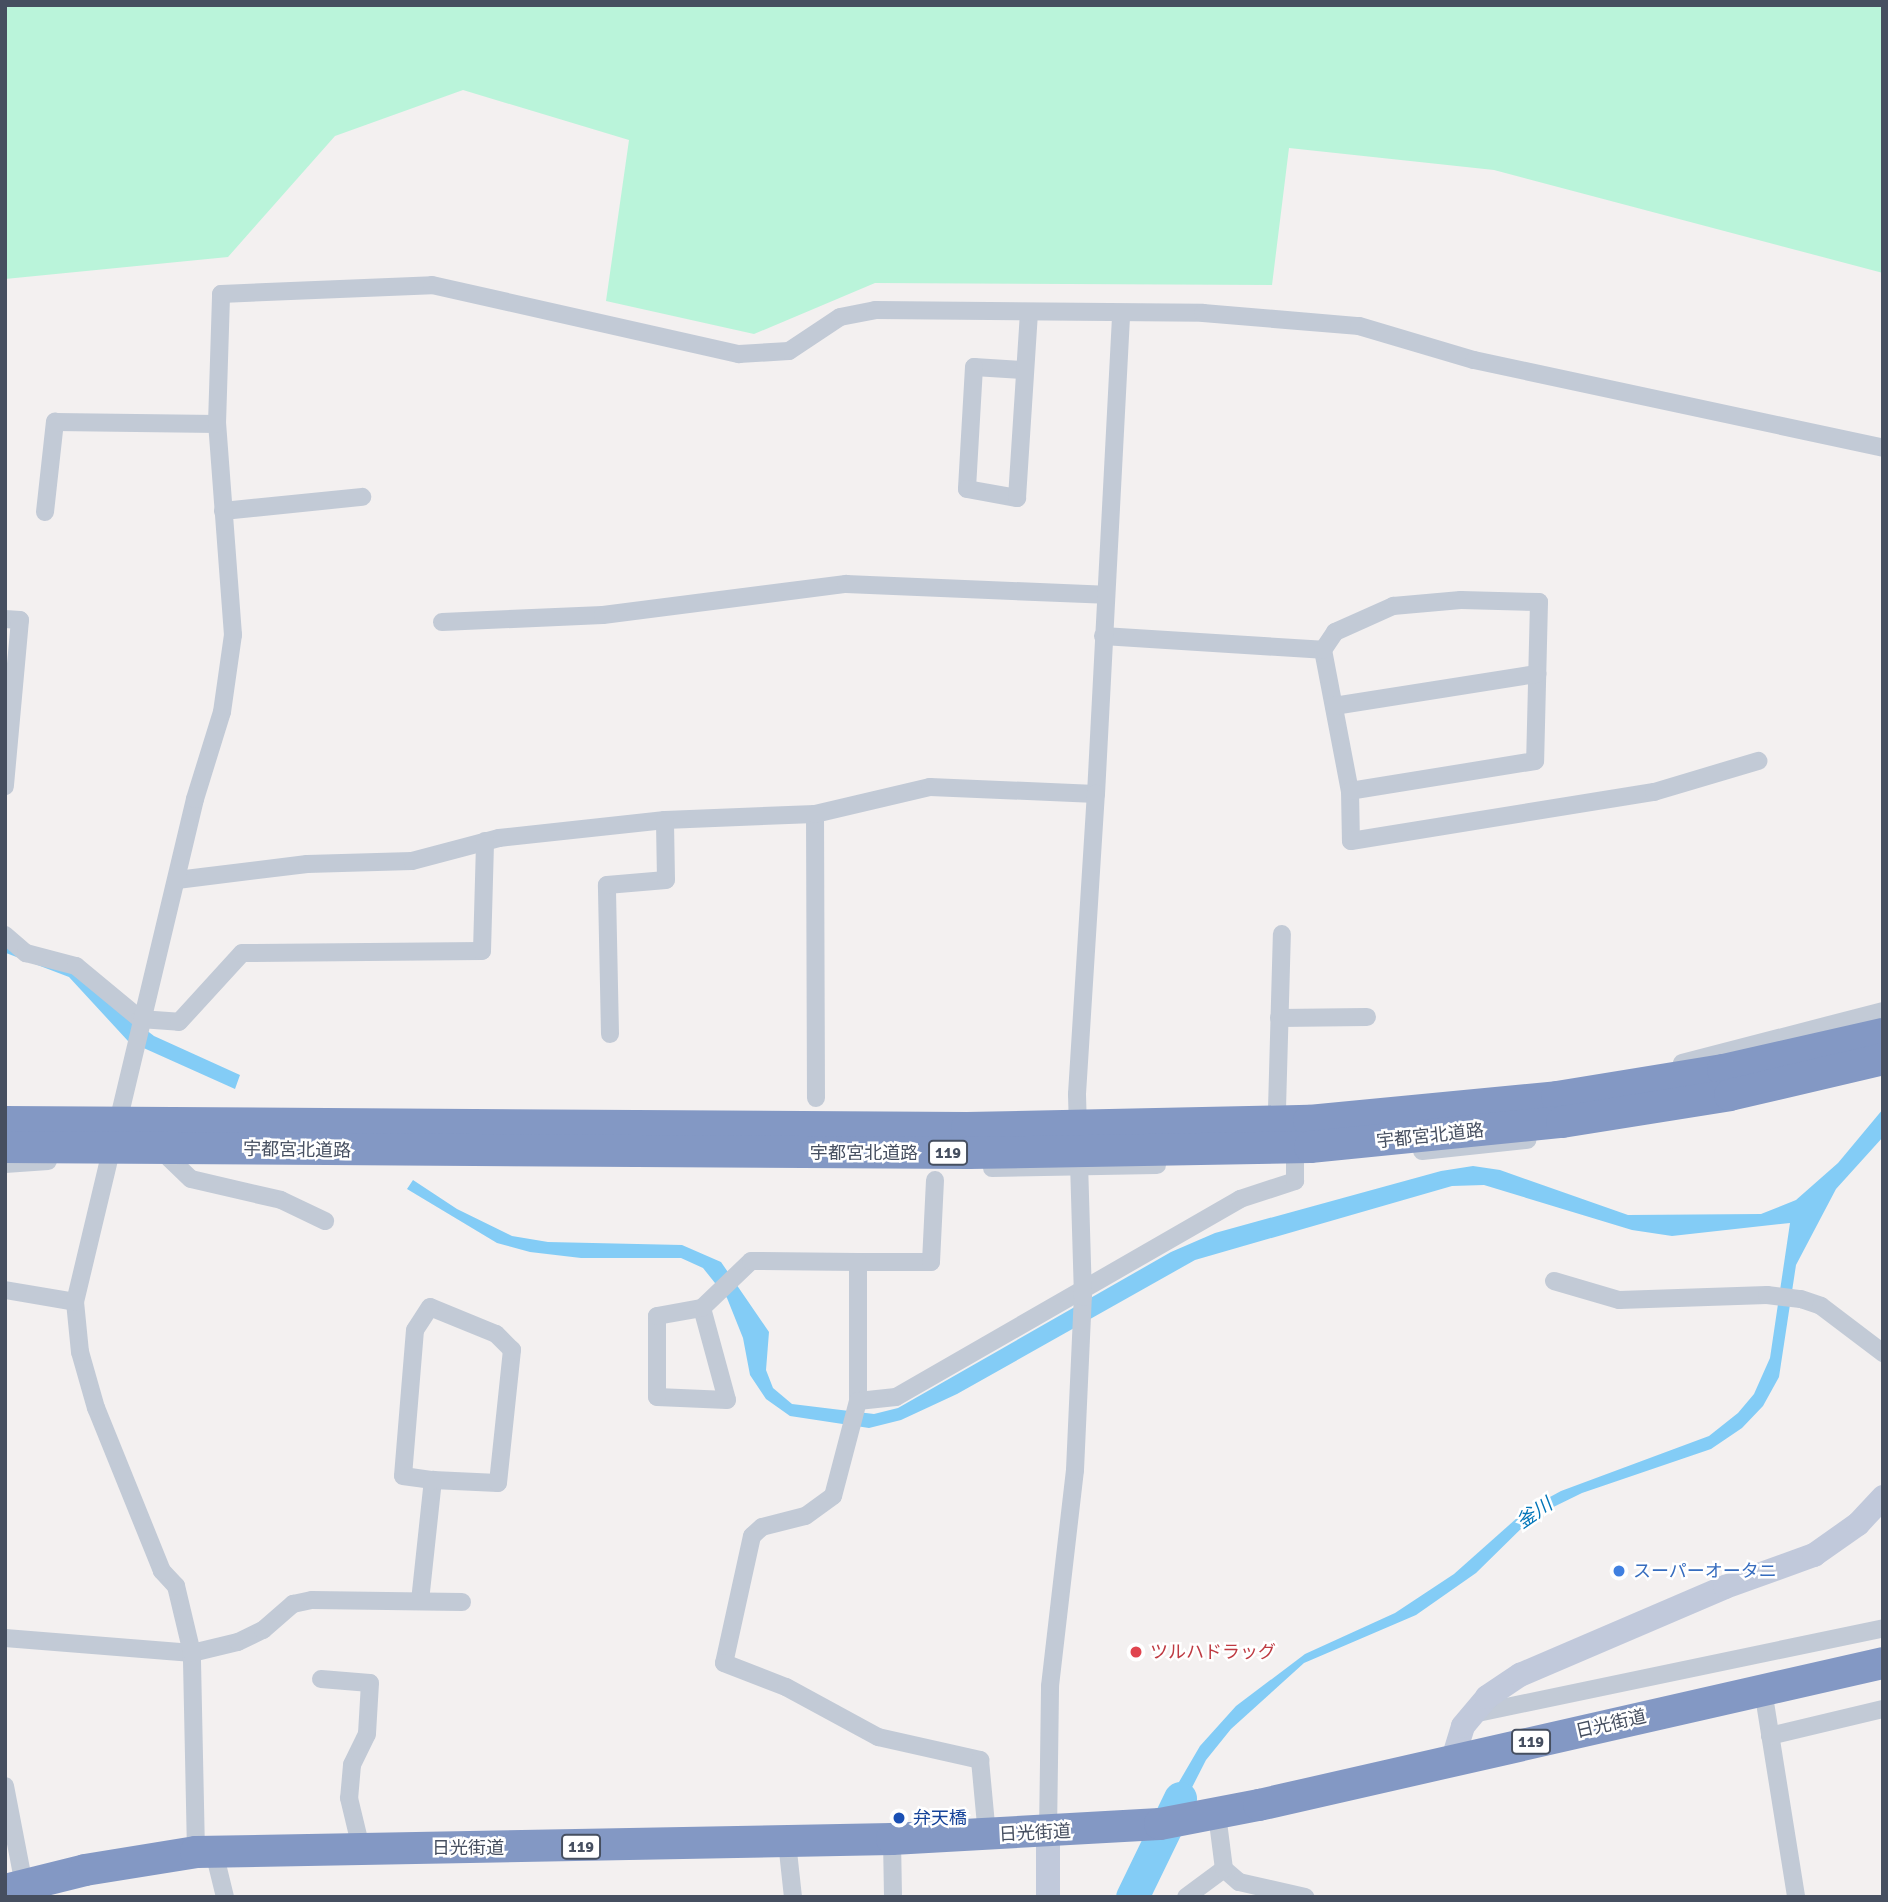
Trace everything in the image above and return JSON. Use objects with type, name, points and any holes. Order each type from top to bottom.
[{"type":"highway","name":"宇都宮北道路","points":[[6,1124],[967,1128],[1309,1121],[1557,1097],[1723,1070],[1883,1034]]},
{"type":"highway","name":"宇都宮北道路","points":[[6,1124],[981,1153],[1310,1147],[1562,1122],[1730,1095],[1883,1059]]},
{"type":"highway","name":"日光街道","points":[[15,1887],[205,1852],[892,1839],[1048,1833],[1169,1822],[1217,1814],[1883,1663]]},
{"type":"street","points":[[225,1897],[205,1852],[192,1653],[176,1586],[162,1571],[96,1408],[80,1352],[75,1302],[85,1249],[111,1157],[140,1019],[177,880],[195,799],[222,712],[233,635],[217,424],[221,294],[432,285],[739,354],[789,351],[840,317],[874,310],[1121,316],[1203,313],[1359,326],[1474,360],[1883,448]]},
{"type":"street","points":[[1024,370],[974,368],[967,489],[1017,498],[1029,313]]},
{"type":"street","points":[[1048,1897],[1050,1686],[1075,1470],[1083,1289],[1077,1116],[1121,316]]},
{"type":"street","points":[[45,512],[55,422],[217,424]]},
{"type":"street","points":[[223,511],[362,497]]},
{"type":"street","points":[[442,622],[603,615],[846,584],[1105,595]]},
{"type":"street","points":[[1350,790],[1535,761],[1539,602],[1461,600],[1393,606],[1335,632],[1323,650],[1350,790],[1351,841],[1654,792],[1758,761]]},
{"type":"street","points":[[5,619],[20,621],[5,786]]},
{"type":"street","points":[[1103,636],[1323,650]]},
{"type":"street","points":[[1334,706],[1537,674]]},
{"type":"street","points":[[177,880],[307,864],[412,861],[485,841],[665,820],[815,814],[929,787],[1096,794]]},
{"type":"street","points":[[815,814],[816,1098]]},
{"type":"street","points":[[610,1034],[607,885],[666,880],[665,820]]},
{"type":"street","points":[[5,935],[26,953],[76,966],[140,1019],[179,1022],[242,953],[482,951],[485,841]]},
{"type":"street","points":[[1276,1109],[1282,934]]},
{"type":"street","points":[[6,1124],[121,1113],[1077,1116],[1383,1105],[1637,1074],[1883,1012]]},
{"type":"street","points":[[1279,1018],[1367,1017]]},
{"type":"street","points":[[5,1164],[111,1157],[1077,1168],[1295,1161],[1486,1146],[1617,1126],[1756,1101],[1883,1066]]},
{"type":"street","points":[[169,1158],[191,1179],[281,1200],[325,1221]]},
{"type":"street","points":[[858,1401],[896,1397],[1240,1199],[1295,1181],[1295,1161]]},
{"type":"street","points":[[702,1308],[727,1400],[657,1397],[657,1316],[702,1308],[751,1261],[931,1262],[935,1180]]},
{"type":"street","points":[[858,1262],[858,1401],[833,1496],[805,1516],[762,1527],[752,1536],[724,1663],[786,1687],[878,1737],[980,1760],[987,1836]]},
{"type":"street","points":[[1554,1282],[1619,1300],[1767,1295],[1801,1299],[1821,1307],[1883,1353]]},
{"type":"street","points":[[5,1290],[75,1302]]},
{"type":"street","points":[[430,1307],[496,1334],[512,1350],[498,1483],[433,1480],[403,1476],[415,1330],[430,1307]]},
{"type":"street","points":[[420,1601],[433,1480]]},
{"type":"street","points":[[1453,1759],[1463,1726],[1487,1697],[1520,1675],[1576,1649],[1814,1555],[1858,1524],[1883,1497]]},
{"type":"street","points":[[6,1642],[192,1653],[250,1636],[292,1604],[312,1600],[462,1602]]},
{"type":"street","points":[[1473,1714],[1883,1628]]},
{"type":"street","points":[[321,1679],[370,1683],[367,1734],[352,1765],[349,1798],[361,1848]]},
{"type":"street","points":[[1763,1690],[1796,1897]]},
{"type":"street","points":[[1770,1736],[1883,1709]]},
{"type":"street","points":[[5,1786],[15,1887]]},
{"type":"street","points":[[1217,1814],[1224,1869],[1239,1882],[1305,1897]]},
{"type":"street","points":[[892,1839],[893,1897]]},
{"type":"street","points":[[787,1842],[793,1897]]},
{"type":"street","points":[[1186,1897],[1224,1869]]},
{"type":"green space","points":[[5,5],[1883,5],[1883,273],[1494,170],[1289,148],[1272,285],[875,283],[754,334],[606,301],[629,140],[463,90],[335,136],[228,257],[5,279]]},
{"type":"water","points":[[5,944],[69,971],[154,1036],[240,1075],[235,1089],[128,1041],[69,977],[6,953]]},
{"type":"water","points":[[1883,1109],[1883,1137],[1836,1189],[1796,1265],[1779,1377],[1763,1406],[1742,1428],[1711,1449],[1582,1493],[1533,1517],[1476,1573],[1416,1615],[1304,1663],[1231,1729],[1206,1760],[1183,1805],[1165,1806],[1200,1746],[1236,1706],[1305,1654],[1395,1613],[1454,1574],[1526,1510],[1561,1491],[1709,1436],[1738,1413],[1754,1394],[1770,1358],[1790,1223],[1672,1236],[1632,1230],[1484,1185],[1452,1186],[1195,1260],[957,1394],[901,1420],[869,1428],[790,1416],[766,1399],[750,1375],[743,1338],[727,1298],[703,1268],[681,1258],[581,1258],[530,1252],[497,1243],[407,1189],[413,1180],[457,1209],[512,1236],[548,1242],[682,1245],[721,1262],[769,1332],[766,1370],[773,1388],[792,1404],[874,1414],[898,1408],[1171,1252],[1215,1233],[1441,1171],[1473,1166],[1500,1170],[1628,1215],[1761,1214],[1796,1200],[1838,1163]]},
{"type":"water","points":[[1153,1843],[1169,1844],[1137,1897],[1125,1897]]},
{"type":"waterway","name":"釜川","points":[[1132,1897],[1180,1798]]},
{"type":"place","name":"スーパーオータニ","points":[[1619,1571]]},
{"type":"place","name":"ツルハドラッグ","points":[[1136,1652]]},
{"type":"place","name":"弁天橋","points":[[899,1818]]}]
